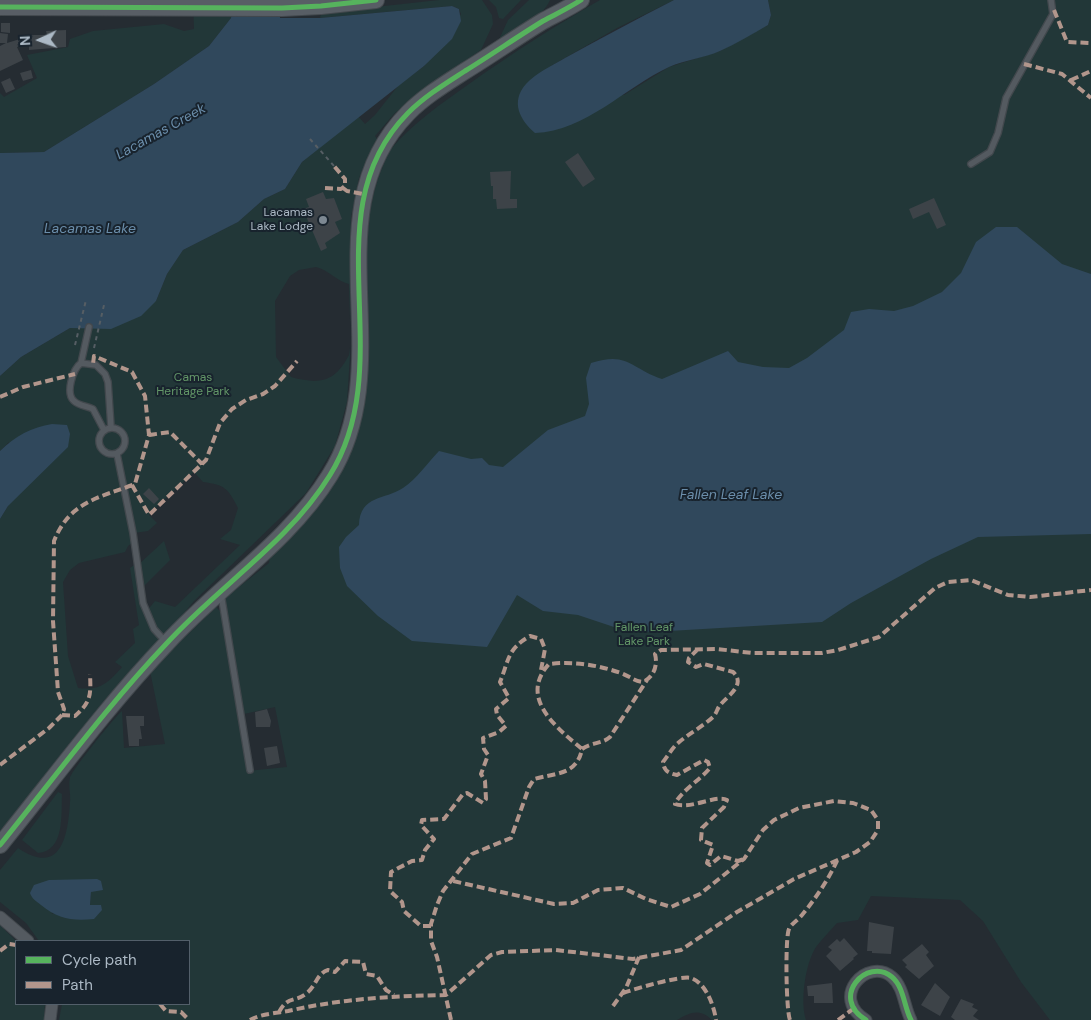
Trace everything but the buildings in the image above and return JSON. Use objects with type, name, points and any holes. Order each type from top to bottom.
[{"type":"main road","points":[[0,7],[24,3],[145,3],[282,8],[376,0]]},
{"type":"main road","points":[[544,21],[559,0]]},
{"type":"main road","points":[[0,844],[167,642],[279,536],[314,499],[331,474],[352,425],[359,398],[361,367],[360,210],[366,180],[379,151],[407,114],[427,96],[544,21],[581,0]]},
{"type":"street","points":[[0,918],[27,940]]},
{"type":"street","points":[[866,1020],[853,1009],[850,994],[859,978],[872,972],[888,974],[896,981],[911,1020]]},
{"type":"street","points":[[50,1020],[52,1005]]},
{"type":"lane","points":[[971,164],[990,152],[998,133],[1006,98],[1053,14],[1051,0]]},
{"type":"lane","points":[[89,327],[81,363],[77,367],[70,386],[70,396],[74,401],[93,409],[104,430]]},
{"type":"lane","points":[[81,363],[96,365],[105,374],[108,382],[111,427]]},
{"type":"lane","points":[[111,427],[121,430],[126,440],[122,450],[117,454],[108,454],[100,447],[99,436],[104,430],[111,427]]},
{"type":"lane","points":[[117,454],[134,533],[143,603],[154,629],[167,642]]},
{"type":"lane","points":[[220,592],[250,770]]},
{"type":"path","points":[[310,140],[334,166]]},
{"type":"path","points":[[75,345],[86,300]]},
{"type":"path","points":[[94,348],[104,304]]},
{"type":"green space","points":[[193,0],[234,0],[231,18],[209,46],[154,84],[44,152],[0,153],[0,93],[4,97],[37,78],[27,55],[68,47],[70,39],[93,31],[164,24],[184,31],[194,29]]},
{"type":"green space","name":"Camas Heritage Park","points":[[439,0],[482,0],[492,15],[493,24],[481,50],[414,97],[394,114],[375,136],[377,139],[359,178],[351,217],[350,326],[349,284],[321,268],[299,270],[290,276],[275,301],[276,357],[291,377],[318,381],[332,376],[344,364],[349,355],[350,346],[347,402],[335,446],[306,493],[194,601],[0,831],[0,519],[8,506],[9,442],[0,451],[0,376],[21,357],[70,328],[89,327],[156,301],[167,274],[183,250],[238,222],[264,199],[285,189],[302,162],[358,116],[365,124],[375,115],[398,86],[424,66],[461,14],[459,9],[452,6],[320,18],[321,13]],"holes":[[[194,472],[203,482],[221,486],[231,496],[238,508],[231,530],[220,539],[240,545],[175,607],[155,601],[146,612],[141,589],[170,560],[164,541],[138,565],[137,563],[130,568],[139,625],[133,629],[135,643],[115,662],[122,667],[103,685],[86,689],[78,688],[68,656],[63,582],[70,570],[79,563],[125,552],[134,541],[134,533],[148,531],[157,523],[149,515],[152,511]]]},
{"type":"green space","points":[[489,0],[521,0],[503,19],[499,18],[496,7]]},
{"type":"green space","points":[[529,0],[550,0],[534,19],[497,44],[508,20]]},
{"type":"green space","name":"Fallen Leaf Lake Park","points":[[600,0],[674,0],[617,28],[551,66],[624,95],[669,67],[720,51],[768,25],[771,15],[768,0],[1091,0],[1091,1020],[1050,1020],[1021,982],[983,921],[960,900],[871,896],[858,920],[837,923],[818,944],[812,954],[806,973],[803,1003],[806,1020],[712,1020],[708,1016],[695,1012],[677,1020],[59,1020],[62,1005],[190,1005],[190,940],[38,940],[26,923],[0,902],[0,870],[18,848],[32,856],[44,858],[53,855],[59,849],[67,828],[70,799],[69,784],[72,773],[122,711],[124,748],[165,744],[150,671],[216,607],[221,612],[247,771],[287,767],[275,707],[244,714],[224,599],[269,563],[270,555],[313,505],[338,471],[356,432],[362,410],[368,349],[368,225],[374,195],[385,160],[390,151],[418,122],[438,106],[550,30]],"holes":[[[101,881],[91,892],[90,905],[101,905],[51,914]]]},
{"type":"green space","points":[[58,792],[62,794],[60,830],[53,846],[47,851],[38,853],[22,840]]},
{"type":"green space","points":[[0,925],[15,940],[15,1005],[45,1005],[44,1020],[0,1020]]},
{"type":"water","name":"Lacamas Lake","points":[[234,0],[279,0],[280,18],[320,18],[452,6],[459,9],[461,21],[452,39],[424,66],[302,162],[285,189],[264,199],[238,222],[183,250],[167,274],[156,301],[141,316],[111,329],[70,328],[21,357],[0,376],[0,153],[44,152],[154,84],[209,46],[231,18]]},
{"type":"water","points":[[674,0],[768,0],[771,15],[768,25],[738,42],[714,53],[669,67],[588,117],[571,125],[535,133],[530,128],[521,117],[518,104],[521,91],[530,80],[565,58]]},
{"type":"water","name":"Fallen Leaf Lake","points":[[996,227],[1017,227],[1062,264],[1091,274],[1091,534],[978,537],[931,559],[851,603],[822,622],[652,632],[617,628],[578,615],[543,611],[517,595],[487,647],[412,641],[378,616],[347,586],[340,568],[339,547],[346,537],[359,525],[360,515],[369,503],[403,488],[418,475],[439,451],[471,459],[482,458],[489,465],[503,467],[548,430],[585,416],[589,404],[586,378],[591,363],[613,359],[621,360],[662,379],[728,351],[738,362],[763,367],[789,368],[807,358],[844,330],[851,312],[869,309],[894,311],[913,306],[942,292],[961,273],[976,242]]},
{"type":"water","points":[[52,424],[67,425],[70,434],[68,447],[8,506],[0,519],[0,451],[24,433]]},
{"type":"water","points":[[97,879],[101,881],[103,890],[91,892],[90,905],[101,905],[102,910],[94,919],[79,920],[59,916],[47,910],[30,893],[34,885],[49,880]]},
{"type":"marked path","points":[[1054,10],[1067,42],[1091,43]]},
{"type":"marked path","points":[[1024,64],[1062,74],[1091,98]]},
{"type":"marked path","points":[[1071,80],[1091,71]]},
{"type":"marked path","points":[[325,188],[341,189],[345,186],[345,179],[334,166]]},
{"type":"marked path","points":[[343,188],[347,191],[363,194]]},
{"type":"marked path","points":[[0,765],[49,728],[62,715],[64,709],[58,692],[53,621],[54,541],[68,517],[77,509],[98,498],[135,484],[149,435],[145,396],[132,372],[94,356],[93,364]]},
{"type":"marked path","points":[[132,485],[149,515],[206,460],[220,423],[232,409],[275,386],[297,361]]},
{"type":"marked path","points":[[0,397],[23,387],[75,374]]},
{"type":"marked path","points":[[149,435],[170,432],[202,464]]},
{"type":"marked path","points":[[451,1020],[437,957],[431,941],[431,924],[443,891],[472,854],[511,838],[529,787],[534,779],[558,774],[570,768],[579,758],[582,749],[552,722],[539,700],[540,677],[549,664],[576,663],[594,666],[621,673],[634,680],[643,682],[652,674],[655,666],[655,654],[661,650],[717,649],[752,653],[822,653],[879,637],[935,588],[948,582],[971,580],[1008,595],[1030,597],[1091,590]]},
{"type":"marked path","points":[[431,926],[421,926],[404,911],[402,902],[390,891],[391,872],[412,861],[422,860],[425,850],[434,839],[421,825],[422,820],[444,819],[463,794],[467,793],[483,803],[486,799],[485,781],[481,774],[488,755],[484,749],[483,738],[499,732],[506,726],[497,715],[496,709],[509,698],[500,682],[513,650],[530,636],[541,639],[545,649],[541,670]]},
{"type":"marked path","points":[[698,649],[689,658],[688,662],[696,667],[704,664],[733,672],[737,676],[737,685],[713,717],[676,745],[663,762],[664,768],[677,775],[704,760],[708,762],[710,768],[681,795],[675,804],[688,805],[717,799],[727,800],[724,807],[702,828],[701,840],[713,845],[707,863],[710,865],[721,856],[738,861],[744,859]]},
{"type":"marked path","points":[[62,715],[75,716],[87,702],[90,693],[90,674]]},
{"type":"marked path","points":[[582,749],[610,737],[647,680]]},
{"type":"marked path","points":[[250,1020],[269,1014],[347,1001],[386,997],[446,995],[491,955],[502,952],[556,950],[633,959],[681,950],[737,912],[794,879],[856,852],[870,842],[878,830],[878,820],[871,810],[853,803],[834,801],[799,808],[774,820],[763,830],[744,859],[700,894],[671,907],[646,899],[623,888],[598,890],[573,903],[554,904],[453,881]]},
{"type":"marked path","points":[[790,1020],[786,974],[789,929],[817,895],[837,861]]},
{"type":"marked path","points":[[0,951],[9,944],[15,945]]},
{"type":"marked path","points":[[613,1006],[626,988],[639,957]]},
{"type":"marked path","points":[[279,1012],[285,1003],[307,993],[321,974],[328,970],[335,972],[345,961],[363,962],[366,974],[377,976],[386,990],[394,995]]},
{"type":"marked path","points":[[623,993],[668,980],[691,978],[705,990],[711,1002],[716,1020]]},
{"type":"marked path","points":[[161,1005],[166,1011],[181,1012],[189,1020]]},
{"type":"marked path","points":[[838,1020],[853,1009]]},
{"type":"cycle path","points":[[0,7],[282,8],[376,0]]},
{"type":"cycle path","points":[[0,845],[102,717],[145,667],[187,622],[253,563],[295,522],[330,475],[350,430],[359,384],[359,241],[364,195],[379,153],[408,113],[428,96],[533,27],[581,0]]},
{"type":"cycle path","points":[[866,1020],[855,1011],[851,1001],[851,991],[856,982],[872,972],[882,972],[896,981],[911,1020]]},
{"type":"place","name":"Lacamas Lake Lodge","points":[[323,220]]},
{"type":"water label","name":"Lacamas Creek","points":[[161,132]]}]
